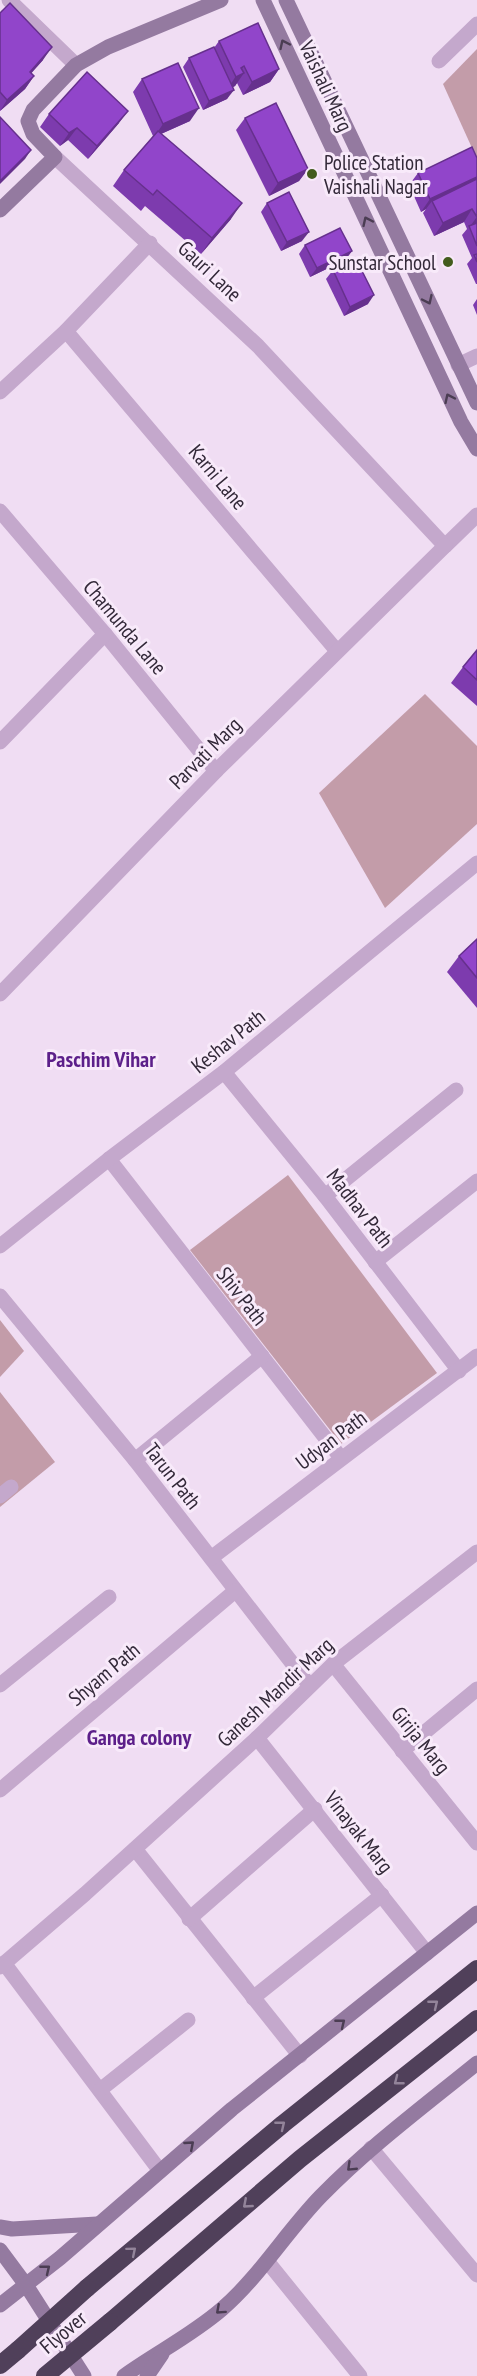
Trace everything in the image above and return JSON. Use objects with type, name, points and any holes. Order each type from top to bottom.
[{"type":"highway","name":"Flyover","points":[[0,2365],[87,2288],[283,2124],[477,1969]]},
{"type":"highway","name":"Flyover","points":[[45,2376],[300,2159],[477,2019]]},
{"type":"street","points":[[9,0],[76,65],[108,47],[221,0]]},
{"type":"street","name":"Vaishali Marg","points":[[263,0],[461,422],[477,449]]},
{"type":"street","name":"Vaishali Marg","points":[[286,0],[477,403]]},
{"type":"street","points":[[439,62],[477,24]]},
{"type":"street","name":"Gauri Lane","points":[[76,65],[33,110],[28,121],[33,134],[258,346],[445,546]]},
{"type":"street","points":[[305,90],[326,81]]},
{"type":"street","points":[[0,210],[55,157]]},
{"type":"street","points":[[0,392],[66,331],[150,243]]},
{"type":"street","name":"Karni Lane","points":[[66,331],[338,651]]},
{"type":"street","points":[[458,365],[477,356]]},
{"type":"street","name":"Chamunda Lane","points":[[0,512],[105,634],[216,771]]},
{"type":"street","points":[[445,546],[477,515]]},
{"type":"street","name":"Parvati Marg","points":[[0,994],[216,771],[445,546]]},
{"type":"street","points":[[0,742],[105,634]]},
{"type":"street","name":"Keshav Path","points":[[0,1246],[109,1159],[224,1072],[477,863]]},
{"type":"street","name":"Madhav Path","points":[[224,1072],[325,1196],[459,1371]]},
{"type":"street","points":[[325,1196],[456,1090]]},
{"type":"street","name":"Shiv Path","points":[[109,1159],[341,1458]]},
{"type":"street","points":[[375,1262],[477,1181]]},
{"type":"street","name":"Tarun Path","points":[[0,1296],[135,1460],[309,1685]]},
{"type":"street","points":[[135,1460],[262,1356]]},
{"type":"street","name":"Udyan Path","points":[[211,1558],[477,1356]]},
{"type":"street","name":"Ganesh Mandir Marg","points":[[2,1965],[135,1849],[257,1738],[333,1664],[477,1552]]},
{"type":"street","name":"Shyam Path","points":[[0,1790],[235,1591]]},
{"type":"street","points":[[0,1685],[109,1597]]},
{"type":"street","name":"Girija Marg","points":[[333,1664],[402,1751],[472,1825],[477,1843]]},
{"type":"street","points":[[402,1751],[477,1689]]},
{"type":"street","name":"Vinayak Marg","points":[[257,1738],[427,1953]]},
{"type":"street","points":[[189,1919],[315,1809]]},
{"type":"street","points":[[135,1849],[300,2056]]},
{"type":"street","points":[[253,1998],[382,1895]]},
{"type":"street","points":[[0,2305],[232,2109],[477,1913]]},
{"type":"street","points":[[2,1965],[160,2171]]},
{"type":"street","points":[[100,2090],[188,2020]]},
{"type":"street","points":[[124,2376],[196,2330],[224,2307],[267,2261],[319,2198],[371,2148],[477,2063]]},
{"type":"street","points":[[371,2148],[477,2275]]},
{"type":"street","points":[[0,2227],[12,2229],[97,2224]]},
{"type":"street","points":[[0,2250],[26,2285],[84,2376]]},
{"type":"street","points":[[267,2261],[360,2376]]},
{"type":"street","points":[[147,2376],[168,2347]]},
{"type":"shaded area","points":[[477,49],[477,159],[443,84]]},
{"type":"shaded area","points":[[425,694],[477,746],[477,824],[385,908],[319,793]]},
{"type":"shaded area","points":[[288,1175],[437,1373],[341,1444],[190,1250]]},
{"type":"shaded area","points":[[0,1320],[24,1351],[0,1377]]},
{"type":"shaded area","points":[[0,1392],[55,1462],[0,1507]]},
{"type":"building","points":[[10,3],[52,47],[30,72],[34,76],[7,100],[0,92],[0,13]]},
{"type":"building","points":[[258,23],[279,69],[252,82],[244,66],[241,68],[244,73],[236,77],[219,41]]},
{"type":"building","points":[[214,47],[234,90],[209,101],[189,58]]},
{"type":"building","points":[[178,63],[199,108],[163,124],[142,79]]},
{"type":"building","points":[[87,72],[128,111],[97,146],[77,128],[69,133],[49,114]]},
{"type":"building","points":[[276,103],[308,169],[278,183],[245,118]]},
{"type":"building","points":[[0,117],[31,150],[0,181]]},
{"type":"building","points":[[158,131],[242,203],[212,238],[157,190],[153,195],[124,170]]},
{"type":"building","points":[[472,147],[477,158],[477,177],[430,199],[418,173]]},
{"type":"building","points":[[477,179],[477,217],[472,209],[443,223],[432,201]]},
{"type":"building","points":[[289,192],[309,232],[287,242],[267,203]]},
{"type":"building","points":[[477,223],[477,246],[469,226]]},
{"type":"building","points":[[340,228],[352,251],[317,268],[305,245]]},
{"type":"building","points":[[356,259],[374,295],[350,307],[333,270]]},
{"type":"building","points":[[477,650],[477,680],[463,667]]},
{"type":"building","points":[[477,939],[477,978],[459,956]]},
{"type":"place","name":"Police Station Vaishali Nagar","points":[[312,174]]},
{"type":"place","name":"Sunstar School","points":[[448,262]]},
{"type":"district","name":"Paschim Vihar","points":[[101,1059]]},
{"type":"district","name":"Ganga colony","points":[[139,1737]]}]
